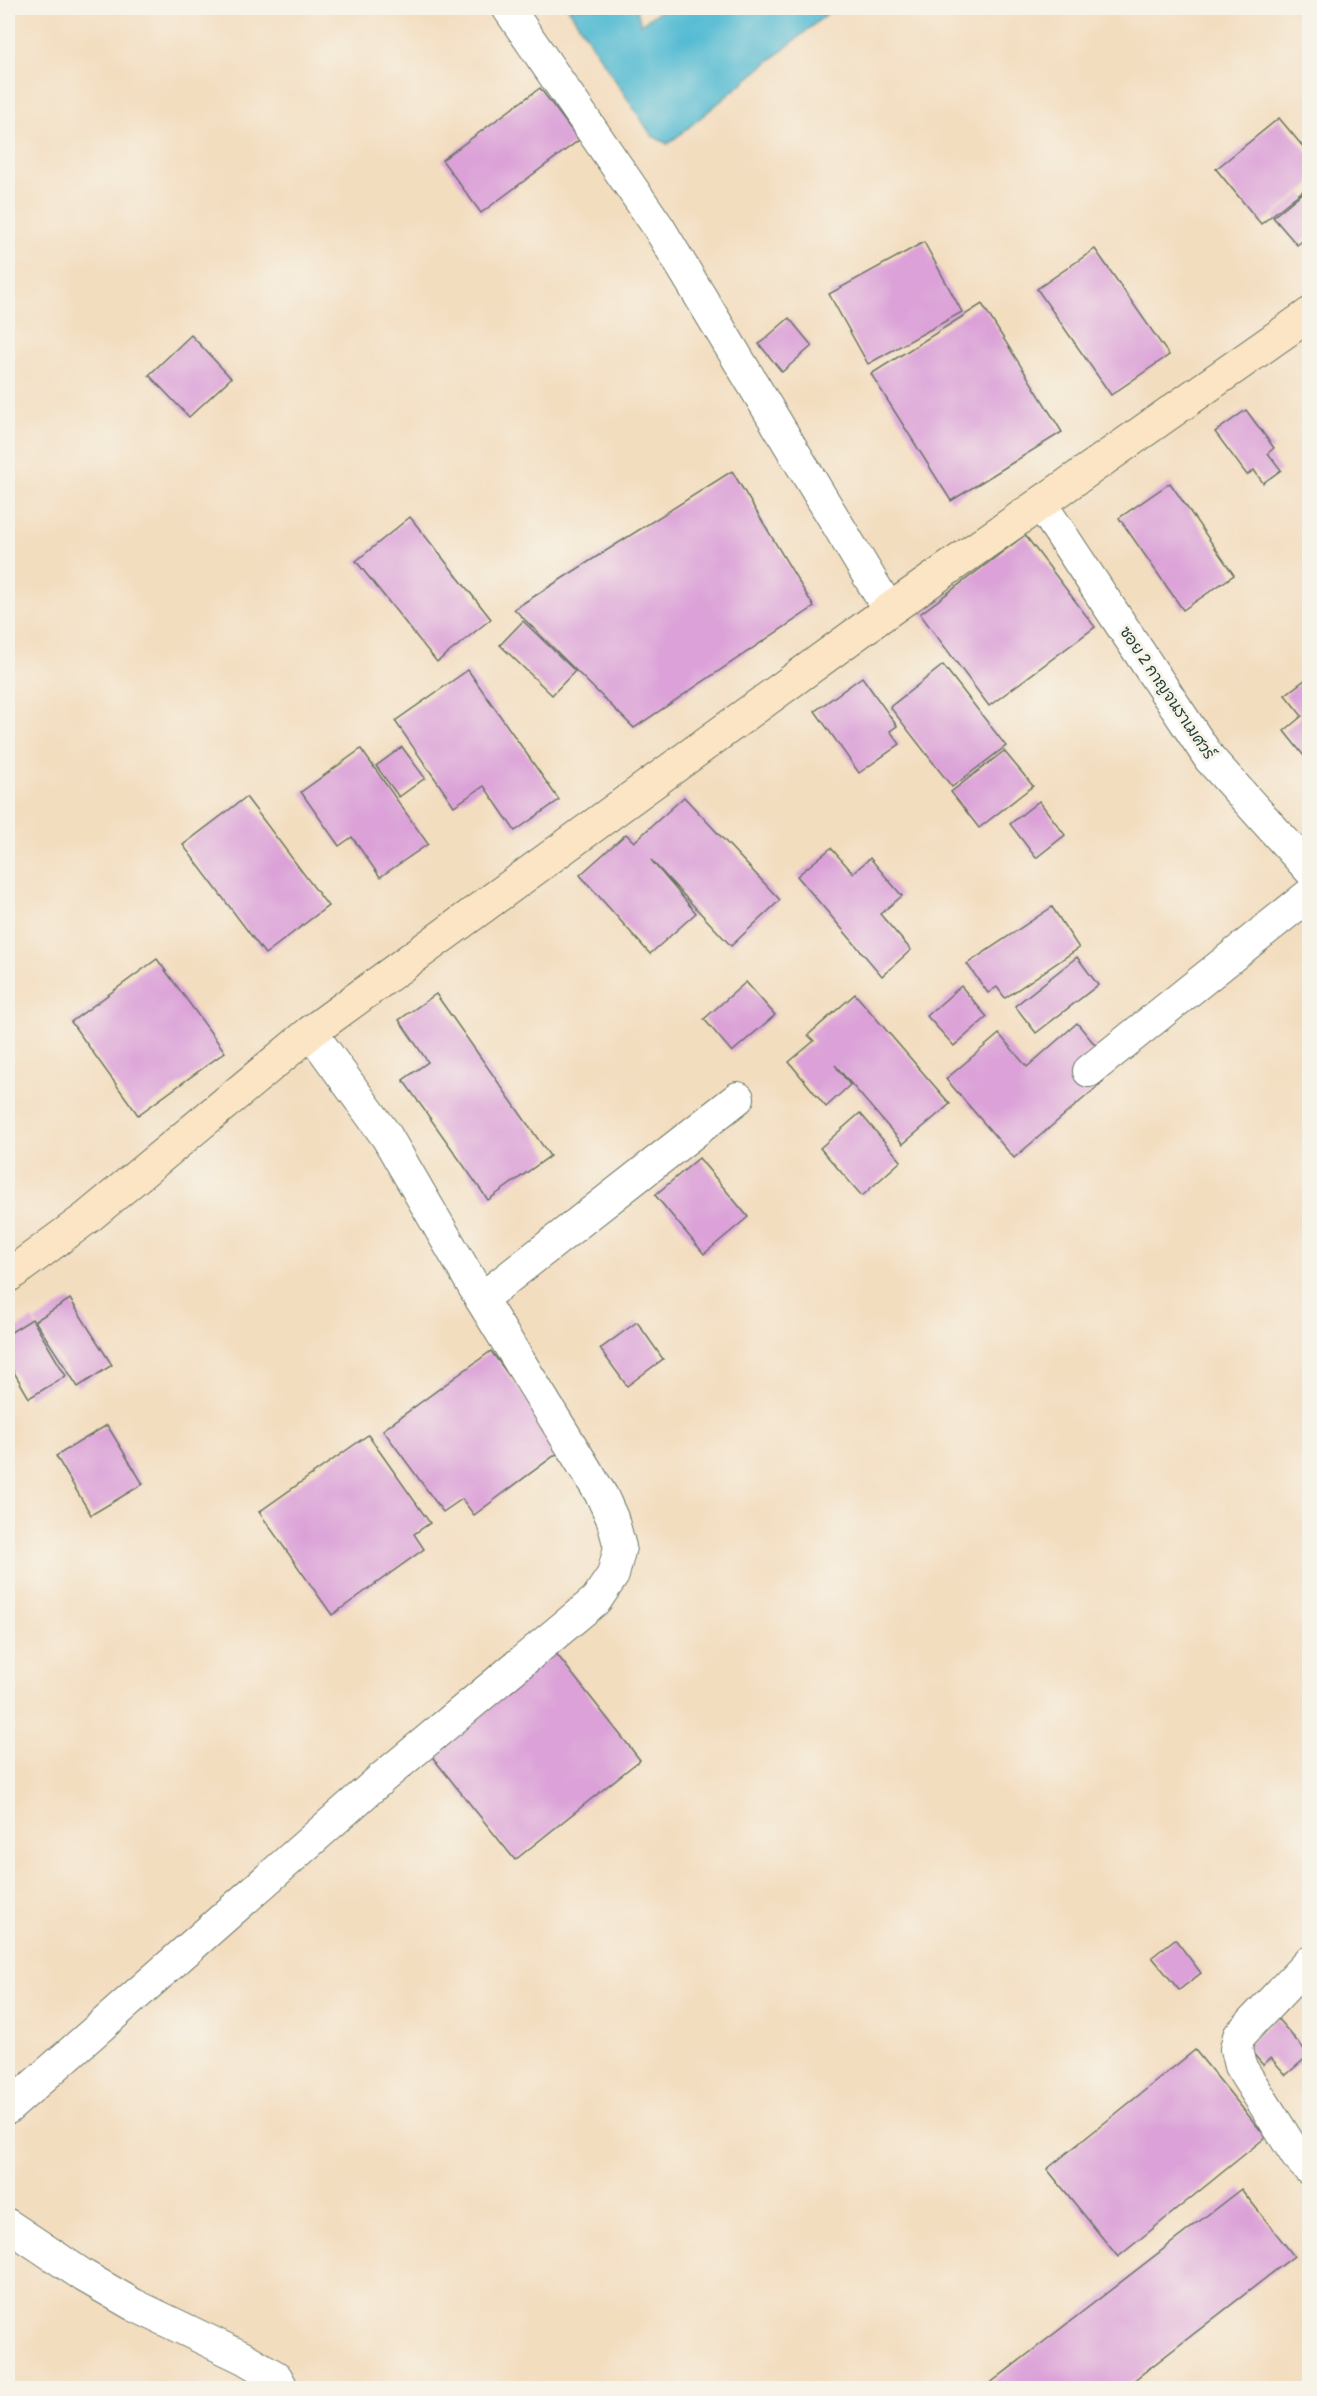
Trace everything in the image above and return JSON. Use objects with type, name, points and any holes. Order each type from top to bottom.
[{"type":"street","points":[[508,8],[659,228],[889,610]]},
{"type":"street","points":[[8,1276],[88,1217],[311,1032],[889,610],[1310,314]]},
{"type":"street","name":"ซอย 2 กาญจนราเมศวร์","points":[[1041,504],[1210,759],[1310,870]]},
{"type":"street","points":[[1089,1071],[1310,894]]},
{"type":"street","points":[[8,2108],[382,1778],[557,1635],[596,1600],[613,1575],[620,1547],[612,1518],[602,1496],[481,1299],[387,1137],[311,1032]]},
{"type":"street","points":[[481,1299],[738,1098]]},
{"type":"street","points":[[1310,1961],[1239,2036],[1236,2049],[1240,2066],[1297,2156],[1310,2170]]},
{"type":"street","points":[[8,2225],[84,2276],[134,2305],[244,2358],[276,2377],[282,2388]]},
{"type":"water","points":[[568,8],[636,8],[641,24],[664,8],[834,8],[668,144],[652,136]]},
{"type":"building","points":[[540,88],[579,140],[481,213],[442,160]]},
{"type":"building","points":[[1279,118],[1310,155],[1310,185],[1261,224],[1216,169]]},
{"type":"building","points":[[1302,193],[1310,202],[1310,235],[1297,245],[1273,217]]},
{"type":"building","points":[[924,242],[962,312],[868,364],[829,294]]},
{"type":"building","points":[[1095,249],[1169,355],[1111,395],[1037,289]]},
{"type":"building","points":[[982,304],[1062,432],[951,501],[871,374]]},
{"type":"building","points":[[789,318],[812,346],[782,372],[759,344]]},
{"type":"building","points":[[191,335],[231,378],[189,417],[149,375]]},
{"type":"building","points":[[1246,410],[1274,448],[1268,453],[1281,470],[1263,483],[1254,470],[1247,475],[1215,432]]},
{"type":"building","points":[[732,471],[814,607],[634,728],[514,609]]},
{"type":"building","points":[[1170,483],[1234,575],[1183,610],[1119,518]]},
{"type":"building","points":[[410,517],[491,619],[437,662],[356,561]]},
{"type":"building","points":[[1025,535],[1095,627],[989,706],[920,614]]},
{"type":"building","points":[[523,621],[575,671],[552,695],[500,645]]},
{"type":"building","points":[[943,665],[1006,746],[952,787],[890,707]]},
{"type":"building","points":[[468,670],[559,800],[515,831],[484,786],[454,806],[395,721]]},
{"type":"building","points":[[1310,676],[1310,752],[1304,756],[1284,731],[1302,716],[1285,695]]},
{"type":"building","points":[[862,677],[897,726],[890,731],[900,744],[859,773],[815,711]]},
{"type":"building","points":[[402,747],[425,778],[399,797],[376,766]]},
{"type":"building","points":[[361,749],[428,844],[380,877],[352,837],[339,846],[301,792]]},
{"type":"building","points":[[1004,751],[1033,786],[979,828],[951,792]]},
{"type":"building","points":[[246,797],[328,906],[265,954],[183,845]]},
{"type":"building","points":[[684,797],[780,900],[731,946],[651,860],[696,913],[650,954],[580,875],[626,834],[634,842]]},
{"type":"building","points":[[1039,801],[1065,835],[1036,858],[1010,824]]},
{"type":"building","points":[[831,848],[853,873],[870,858],[902,896],[880,914],[911,950],[882,976],[797,876]]},
{"type":"building","points":[[1052,907],[1079,948],[1005,998],[997,987],[988,993],[967,964]]},
{"type":"building","points":[[1077,957],[1098,985],[1036,1033],[1015,1006]]},
{"type":"building","points":[[157,959],[225,1052],[138,1115],[71,1022]]},
{"type":"building","points":[[746,982],[775,1015],[732,1052],[704,1019]]},
{"type":"building","points":[[961,986],[987,1017],[954,1046],[927,1016]]},
{"type":"building","points":[[436,994],[550,1156],[488,1200],[403,1080],[428,1062],[399,1020]]},
{"type":"building","points":[[855,994],[950,1104],[903,1144],[835,1065],[850,1085],[826,1107],[789,1062],[814,1041],[808,1035]]},
{"type":"building","points":[[1077,1023],[1096,1046],[1083,1057],[1103,1082],[1014,1158],[946,1079],[999,1034],[1027,1067]]},
{"type":"building","points":[[860,1113],[901,1161],[862,1196],[820,1148]]},
{"type":"building","points":[[699,1158],[748,1217],[704,1254],[655,1195]]},
{"type":"building","points":[[70,1299],[112,1365],[78,1387],[35,1321]]},
{"type":"building","points":[[32,1319],[66,1376],[29,1398],[8,1362],[8,1334]]},
{"type":"building","points":[[637,1322],[663,1359],[627,1386],[600,1349]]},
{"type":"building","points":[[491,1351],[563,1449],[474,1515],[462,1499],[443,1512],[383,1430]]},
{"type":"building","points":[[107,1425],[143,1484],[91,1515],[56,1456]]},
{"type":"building","points":[[368,1435],[430,1523],[414,1534],[424,1549],[332,1615],[259,1512]]},
{"type":"building","points":[[555,1652],[640,1760],[515,1860],[429,1753]]},
{"type":"building","points":[[1175,1939],[1201,1973],[1179,1990],[1152,1957]]},
{"type":"building","points":[[1277,2018],[1309,2055],[1286,2075],[1271,2058],[1263,2065],[1246,2045]]},
{"type":"building","points":[[1195,2050],[1266,2137],[1118,2257],[1047,2169]]},
{"type":"building","points":[[1241,2189],[1294,2256],[1124,2388],[984,2388]]}]
